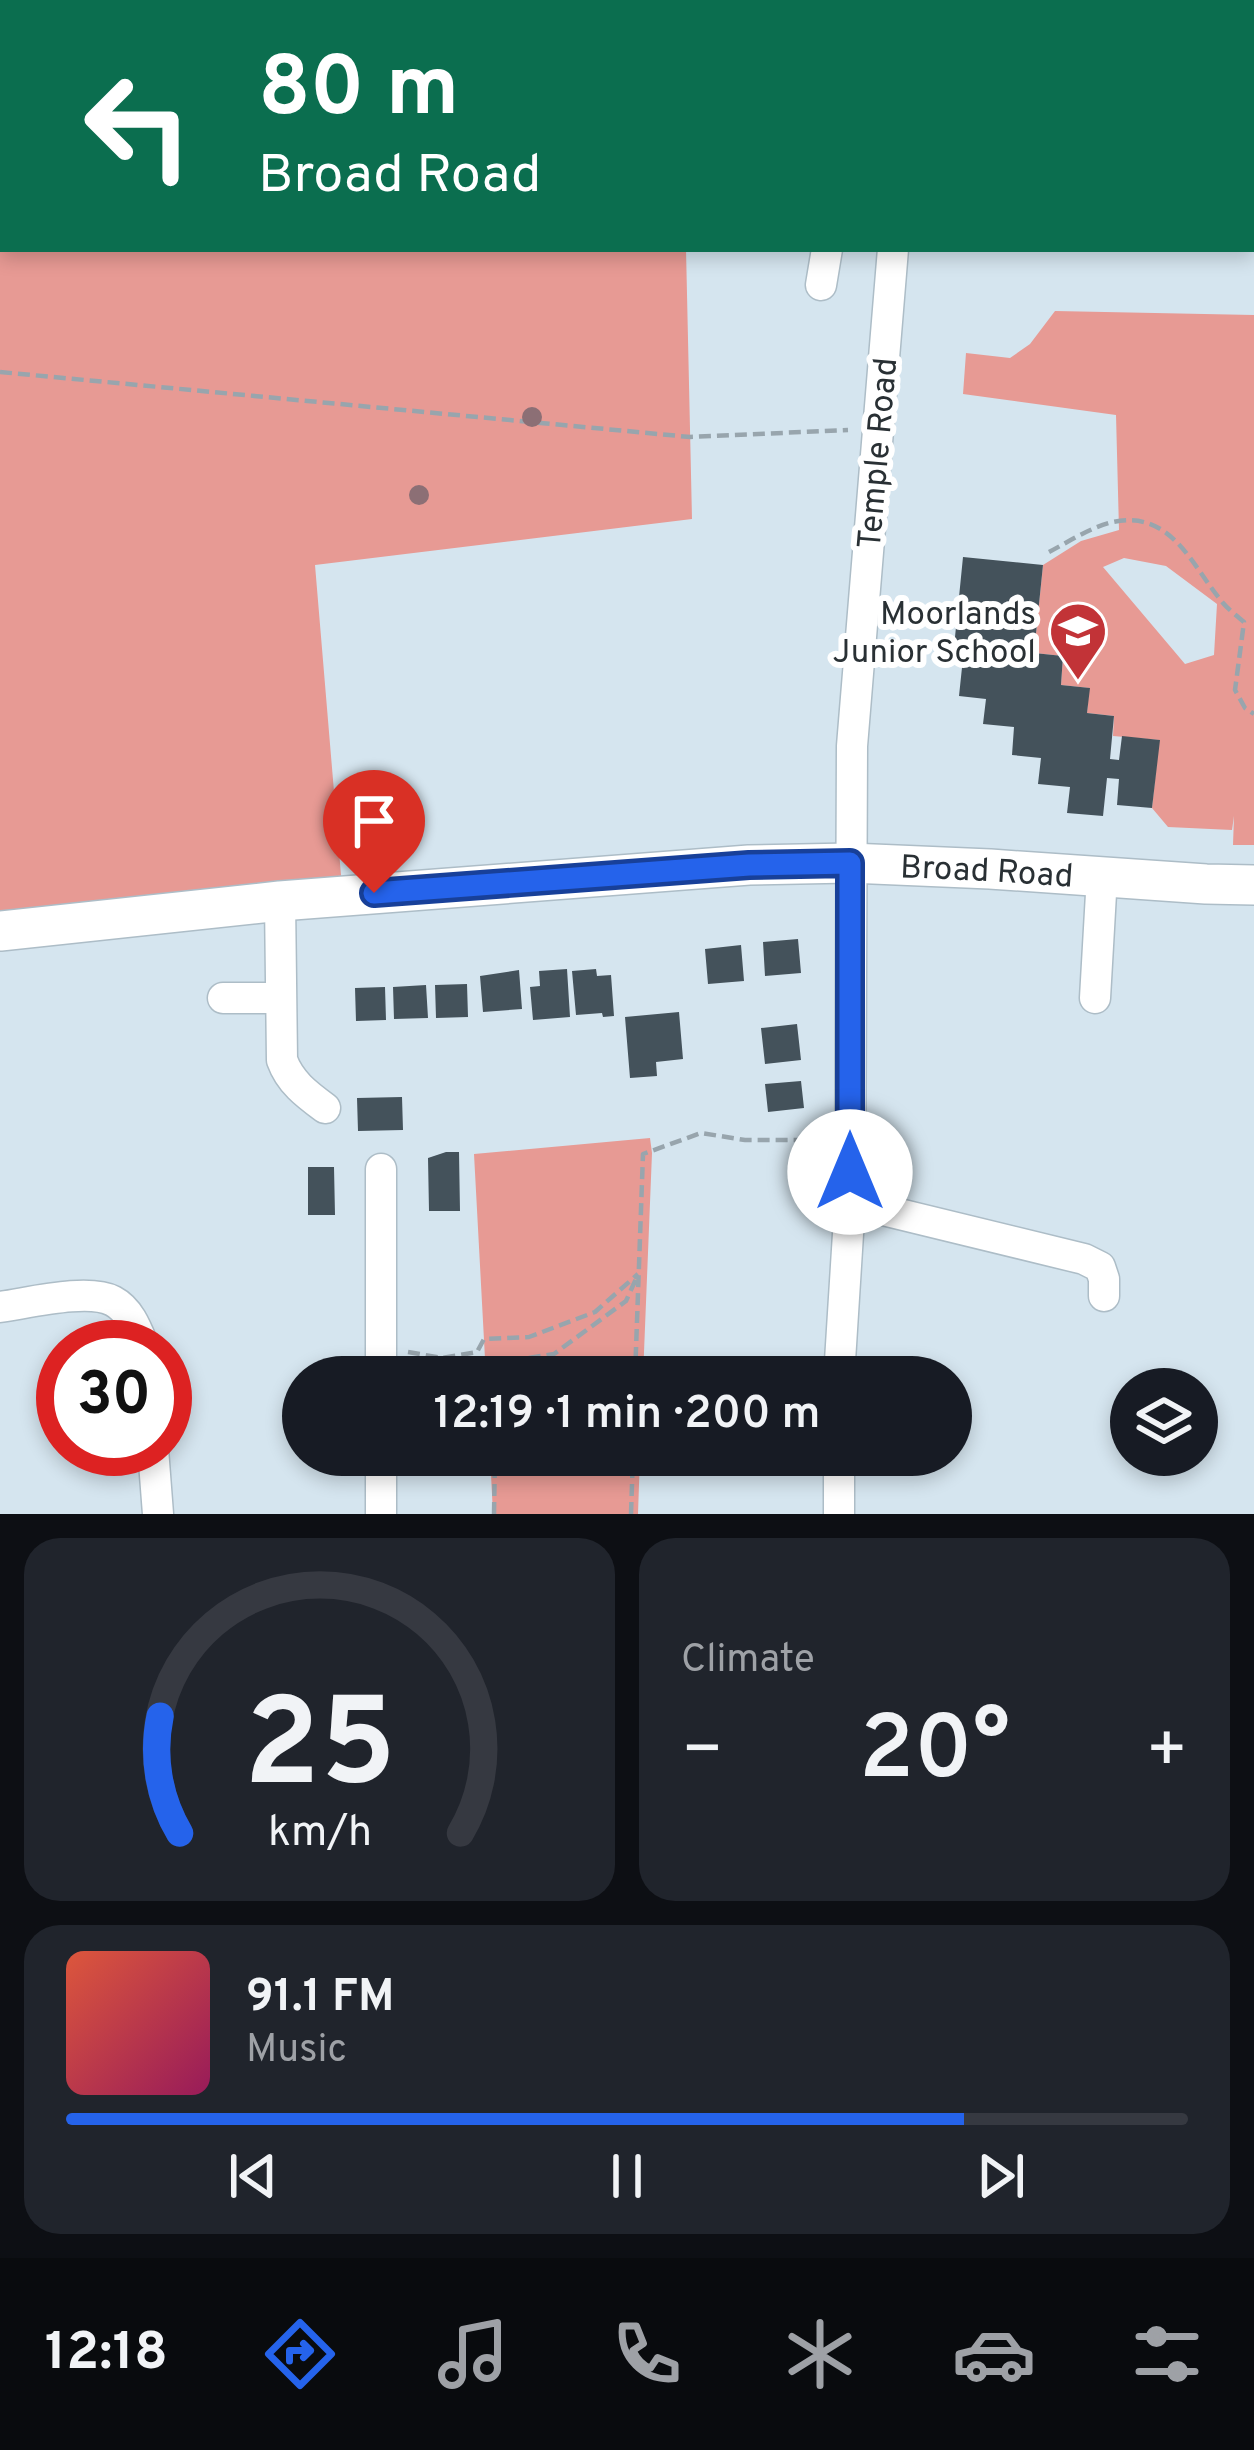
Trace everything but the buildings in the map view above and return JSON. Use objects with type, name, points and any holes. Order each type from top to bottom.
[{"type":"street","points":[[821,285],[826,252]]},
{"type":"street","name":"Temple Road","points":[[840,1356],[850,1202],[852,746],[892,252]]},
{"type":"street","name":"Broad Road","points":[[0,931],[280,901],[749,865],[850,863],[1254,885]]},
{"type":"street","points":[[1096,998],[1102,877]]},
{"type":"street","points":[[280,901],[282,1060],[288,1076],[325,1108]]},
{"type":"street","points":[[223,998],[281,998]]},
{"type":"street","points":[[381,1169],[381,1356]]},
{"type":"street","points":[[850,1202],[1084,1259],[1100,1268],[1104,1296]]},
{"type":"street","points":[[0,1307],[94,1295],[116,1301],[133,1320]]},
{"type":"street","points":[[155,1476],[158,1514]]},
{"type":"street","points":[[381,1476],[382,1514]]},
{"type":"street","points":[[838,1476],[839,1514]]},
{"type":"path","points":[[0,372],[690,437],[878,428]]},
{"type":"path","points":[[1049,552],[1112,522],[1140,522],[1163,529],[1225,606],[1244,622],[1235,690],[1254,714]]},
{"type":"path","points":[[636,1356],[643,1154],[701,1133],[745,1139],[850,1141]]},
{"type":"path","points":[[453,1356],[476,1352],[484,1339],[530,1337],[595,1312],[638,1274]]},
{"type":"path","points":[[541,1356],[554,1354],[626,1301],[638,1274]]},
{"type":"path","points":[[494,1514],[495,1476]]},
{"type":"path","points":[[631,1514],[632,1476]]},
{"type":"shaded area","points":[[0,252],[686,252],[692,519],[315,565],[342,887],[0,911]]},
{"type":"shaded area","points":[[1055,311],[1254,315],[1254,845],[1233,845],[1234,816],[1232,830],[1168,827],[1152,808],[1159,740],[1113,736],[1114,716],[1087,713],[1089,688],[1061,685],[1063,656],[1034,653],[1043,565],[1081,541],[1119,530],[1116,415],[963,394],[966,353],[1010,358],[1030,344]],"holes":[[[1124,558],[1166,566],[1217,604],[1214,655],[1185,664],[1103,567]]]},
{"type":"shaded area","points":[[650,1138],[644,1356],[485,1356],[474,1154]]},
{"type":"shaded area","points":[[491,1476],[639,1476],[638,1514],[493,1514]]},
{"type":"place","name":"Moorlands Junior School","points":[[1078,682]]},
{"type":"route","points":[[374,893],[749,865],[850,863],[850,1172]]}]
